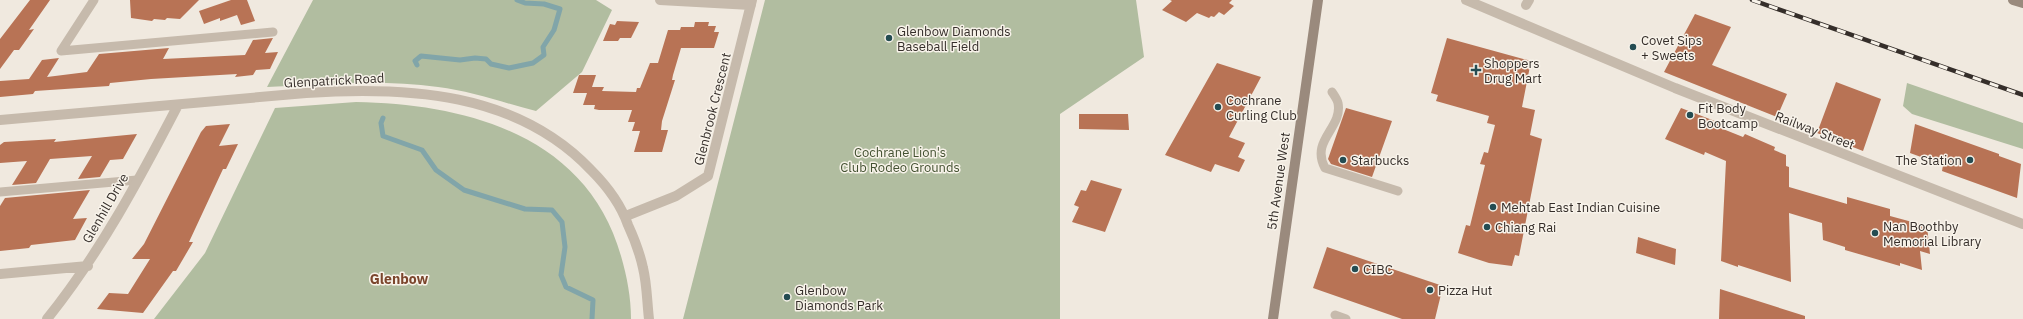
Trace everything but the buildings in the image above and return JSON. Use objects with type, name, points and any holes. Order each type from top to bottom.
[{"type":"street","name":"Glenbrook Crescent","points":[[626,216],[676,196],[708,176],[751,3],[660,0]]},
{"type":"street","name":"5th Avenue West","points":[[1273,319],[1318,0]]},
{"type":"street","points":[[1316,13],[1322,0]]},
{"type":"street","name":"Railway Street","points":[[1466,0],[1517,23],[1749,118],[2023,224]]},
{"type":"street","points":[[2013,0],[2023,3]]},
{"type":"street","name":"Glenpatrick Road","points":[[0,120],[351,90],[409,91],[464,101],[508,114],[561,142],[591,168],[617,200],[635,236],[642,259],[647,291],[649,319]]},
{"type":"street","name":"Glenhill Drive","points":[[47,319],[88,266],[178,105]]},
{"type":"street","points":[[0,274],[88,266]]},
{"type":"lane","points":[[94,0],[61,51],[273,32]]},
{"type":"lane","points":[[1332,92],[1338,103],[1337,112],[1319,153],[1319,161],[1325,168],[1398,191]]},
{"type":"lane","points":[[0,192],[137,180]]},
{"type":"lane","points":[[1335,315],[1346,319]]},
{"type":"green space","points":[[313,0],[596,0],[612,10],[582,72],[536,111],[463,91],[395,83],[352,83],[267,87]]},
{"type":"green space","name":"Cochrane Lion's Club Rodeo Grounds","points":[[765,0],[1136,0],[1144,57],[1060,114],[1060,319],[683,319]]},
{"type":"green space","points":[[1907,83],[2023,123],[2023,149],[1912,114],[1903,106]]},
{"type":"green space","points":[[356,102],[398,104],[440,110],[480,120],[518,135],[552,155],[581,182],[604,215],[621,256],[627,279],[631,319],[154,319],[205,253],[275,108]]},
{"type":"waterway","points":[[417,65],[415,61],[421,56],[460,60],[475,58],[486,59],[491,64],[509,68],[533,63],[544,55],[543,47],[554,30],[560,9],[544,4],[525,3],[517,0]]},
{"type":"waterway","points":[[383,118],[381,123],[383,136],[422,150],[436,170],[464,190],[525,209],[552,210],[562,222],[565,247],[561,275],[566,287],[593,300],[592,319]]},
{"type":"railway","points":[[1752,0],[2023,95]]},
{"type":"place","name":"Glenbow Diamonds Baseball Field","points":[[889,38]]},
{"type":"place","name":"Covet Sips + Sweets","points":[[1633,47]]},
{"type":"place","name":"Shoppers Drug Mart","points":[[1476,70]]},
{"type":"place","name":"Cochrane Curling Club","points":[[1218,107]]},
{"type":"place","name":"Fit Body Bootcamp","points":[[1690,115]]},
{"type":"place","name":"Starbucks","points":[[1343,160]]},
{"type":"place","name":"The Station","points":[[1970,160]]},
{"type":"place","name":"Mehtab East Indian Cuisine","points":[[1493,207]]},
{"type":"place","name":"Chiang Rai","points":[[1487,227]]},
{"type":"place","name":"Nan Boothby Memorial Library","points":[[1875,233]]},
{"type":"place","name":"CIBC","points":[[1355,269]]},
{"type":"place","name":"Pizza Hut","points":[[1430,290]]},
{"type":"place","name":"Glenbow Diamonds Park","points":[[787,297]]},
{"type":"district","name":"Glenbow","points":[[399,279]]}]
